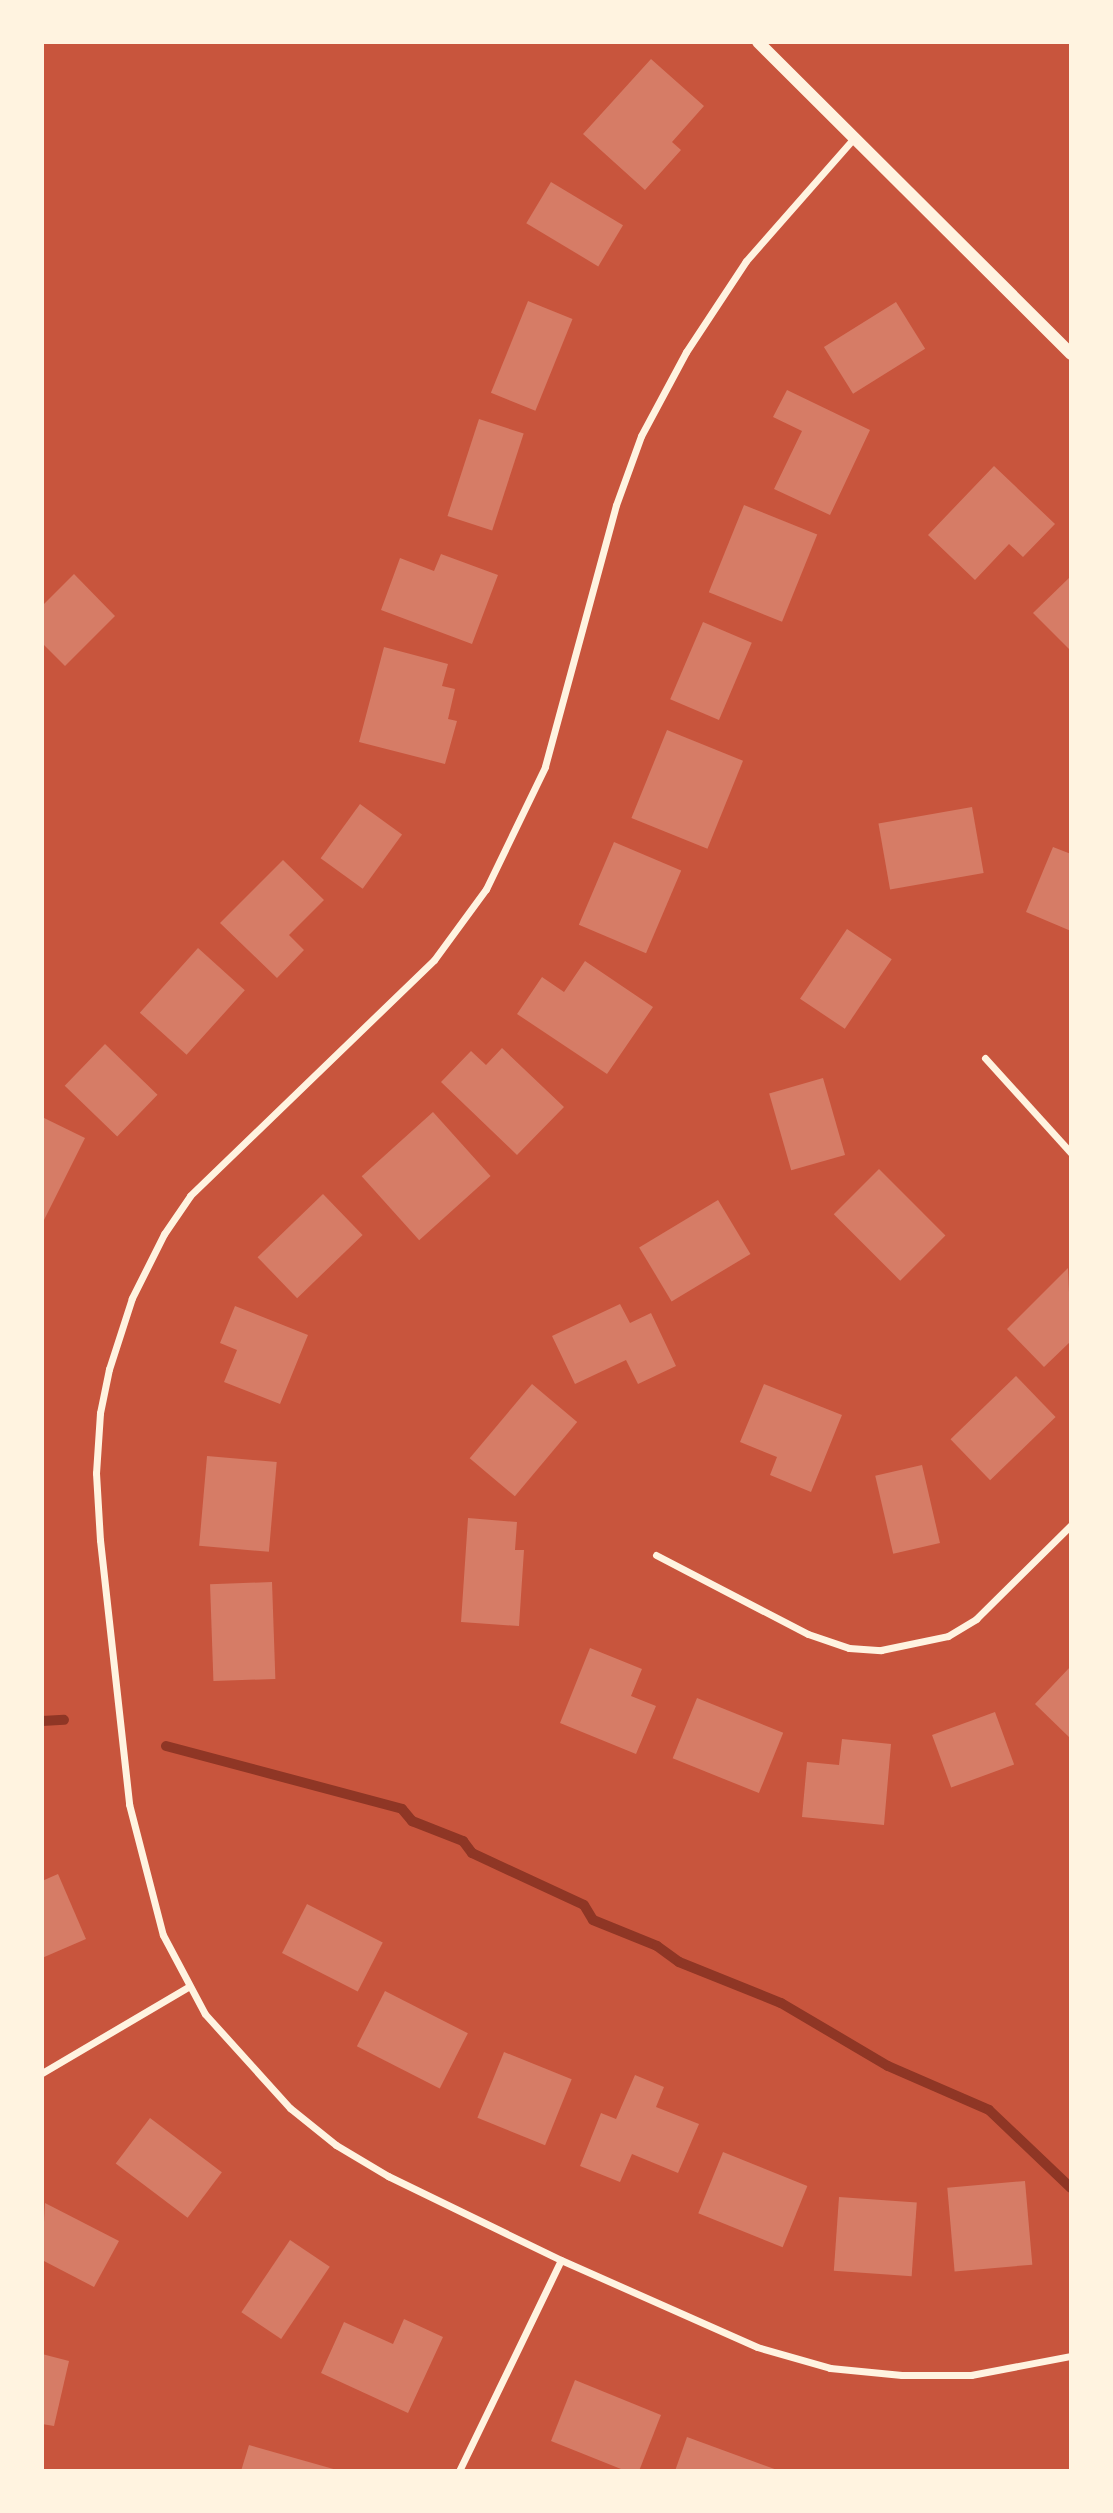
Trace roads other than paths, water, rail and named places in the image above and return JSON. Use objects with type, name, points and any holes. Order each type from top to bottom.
[{"type":"street","points":[[758,42],[1071,354]]},
{"type":"street","points":[[854,138],[746,261],[686,352],[641,436],[616,505],[545,766],[486,889],[434,960],[190,1196],[164,1234],[132,1298],[100,1413],[96,1473],[100,1540],[129,1804],[163,1935],[188,1987],[247,2066],[336,2145],[388,2176],[561,2260],[757,2347],[830,2368],[902,2375],[971,2375],[1071,2356]]},
{"type":"street","points":[[985,1058],[1071,1153]]},
{"type":"street","points":[[656,1555],[808,1634],[849,1648],[881,1650],[948,1636],[976,1619],[1071,1525]]},
{"type":"street","points":[[42,2073],[188,1987]]},
{"type":"street","points":[[459,2471],[561,2260]]},
{"type":"waterway","points":[[42,1721],[64,1720]]},
{"type":"waterway","points":[[166,1746],[402,1809],[412,1821],[463,1841],[472,1853],[584,1905],[593,1920],[657,1946],[679,1962],[781,2003],[888,2066],[989,2110],[1071,2188]]}]
